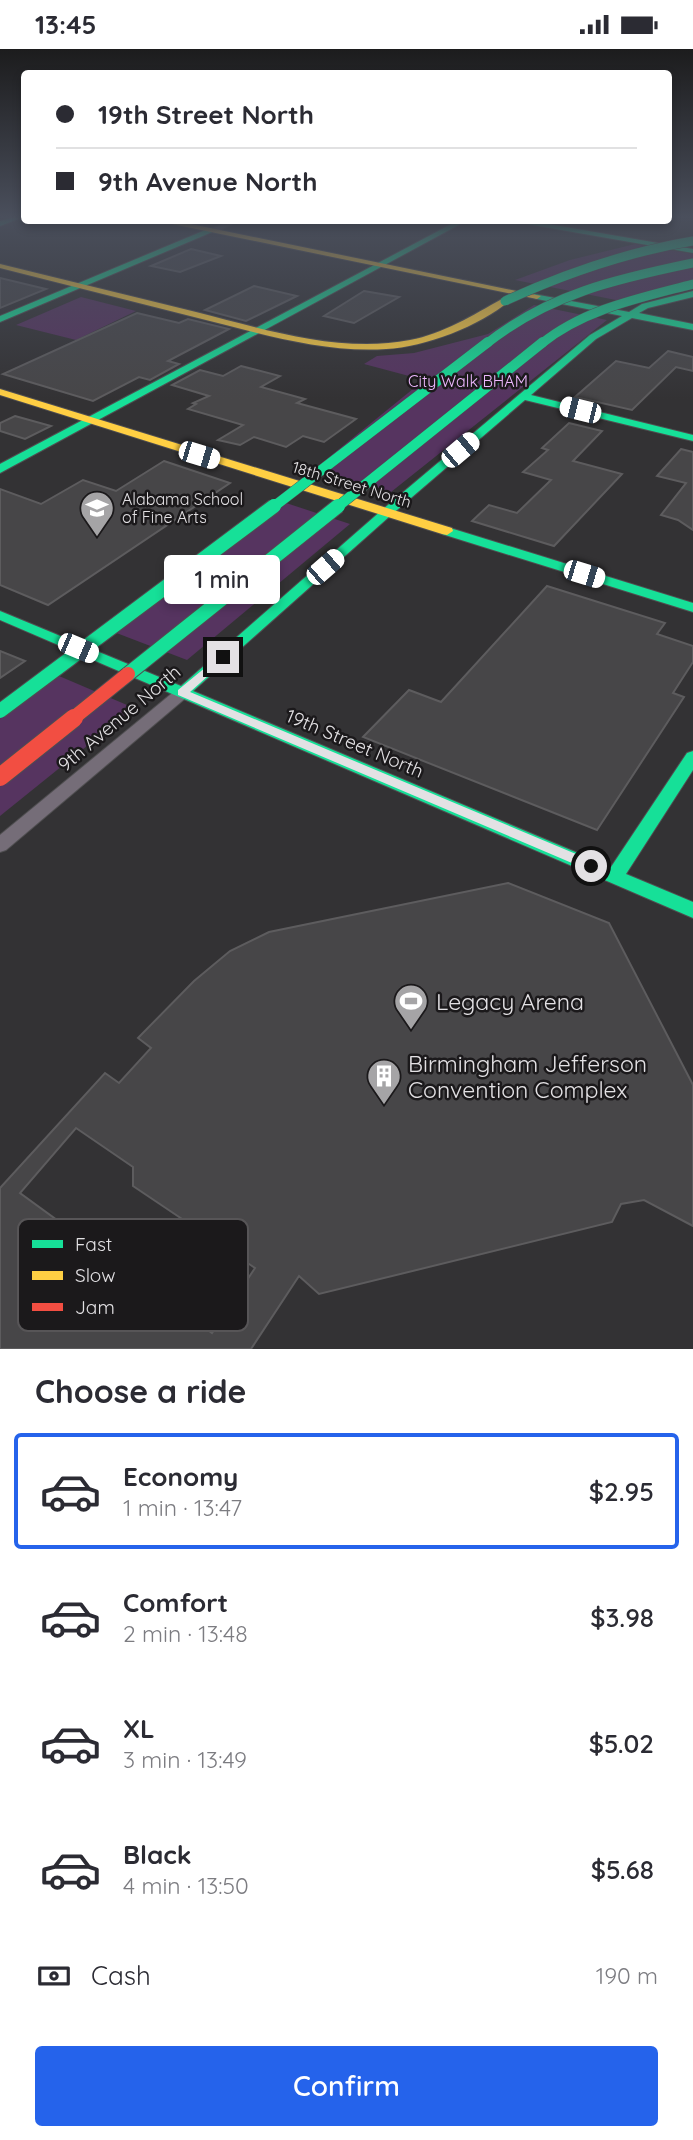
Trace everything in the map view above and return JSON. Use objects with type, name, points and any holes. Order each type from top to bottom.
[{"type":"main road","points":[[46,278],[258,330],[328,344],[383,347],[424,340],[555,278]]},
{"type":"main road","points":[[0,319],[98,278]]},
{"type":"main road","points":[[0,469],[356,278]]},
{"type":"main road","points":[[447,278],[693,327]]},
{"type":"main road","points":[[0,711],[397,414],[510,325],[560,298],[627,278]]},
{"type":"main road","points":[[0,777],[552,335],[604,308],[693,284]]},
{"type":"main road","name":"9th Avenue North","points":[[182,692],[386,513],[593,337],[645,306],[693,294]]},
{"type":"main road","name":"18th Street North","points":[[0,393],[693,608]]},
{"type":"main road","points":[[524,397],[693,438]]},
{"type":"main road","name":"19th Street North","points":[[0,615],[693,909]]},
{"type":"main road","points":[[615,876],[693,757]]},
{"type":"street","name":"9th Avenue North","points":[[0,845],[182,692]]},
{"type":"green space","points":[[521,278],[693,278],[693,288],[631,303],[515,280]]},
{"type":"green space","points":[[81,297],[136,311],[76,340],[16,325]]},
{"type":"green space","name":"City Walk BHAM","points":[[534,305],[607,320],[391,492],[312,471],[424,380],[364,364],[377,356],[414,353],[488,334]]},
{"type":"green space","points":[[277,500],[350,524],[187,660],[106,629]]},
{"type":"green space","points":[[45,670],[134,708],[0,816],[0,703]]},
{"type":"building","points":[[0,278],[46,289],[0,308]]},
{"type":"building","points":[[254,286],[297,296],[246,321],[205,310]]},
{"type":"building","points":[[364,291],[399,297],[354,323],[324,316]]},
{"type":"building","points":[[137,313],[179,323],[188,319],[229,329],[168,361],[179,364],[150,380],[139,377],[93,401],[3,374]]},
{"type":"building","points":[[668,351],[693,357],[693,371],[676,367],[632,410],[575,397],[616,361],[649,368]]},
{"type":"building","points":[[241,366],[280,376],[261,387],[305,399],[297,403],[356,419],[324,442],[303,436],[286,447],[254,437],[240,445],[218,440],[243,425],[188,409],[196,404],[193,403],[209,396],[172,385],[200,370],[223,376]]},
{"type":"building","points":[[15,416],[51,426],[25,439],[0,431],[0,423]]},
{"type":"building","points":[[569,423],[602,431],[573,461],[622,474],[554,546],[472,521],[489,505],[517,513],[551,480],[523,472],[548,450],[542,448]]},
{"type":"building","points":[[681,449],[693,452],[693,530],[678,520],[661,515],[686,483],[657,476]]},
{"type":"building","points":[[164,461],[230,483],[48,605],[0,585],[0,489],[41,504],[83,480],[116,491]]},
{"type":"building","points":[[547,586],[665,623],[657,634],[693,646],[693,662],[673,693],[684,697],[597,830],[363,737],[409,690],[441,702]]},
{"type":"building","points":[[0,651],[25,661],[0,678]]},
{"type":"building","name":"Birmingham Jefferson Convention Complex","points":[[508,883],[609,923],[693,1085],[693,1226],[644,1200],[621,1204],[612,1222],[319,1294],[299,1276],[251,1349],[0,1349],[0,1188],[105,1073],[119,1083],[151,1048],[138,1038],[194,981],[230,951],[269,932]]},
{"type":"traffic: fast","points":[[0,319],[99,278]]},
{"type":"traffic: fast","points":[[0,469],[356,278]]},
{"type":"traffic: fast","points":[[505,301],[560,278]]},
{"type":"traffic: fast","points":[[0,711],[397,414],[510,325],[560,298],[627,278]]},
{"type":"traffic: fast","points":[[128,674],[552,335],[602,309],[693,284]]},
{"type":"traffic: fast","points":[[182,693],[386,513],[593,337],[645,306],[693,294]]},
{"type":"traffic: fast","points":[[537,296],[693,327]]},
{"type":"traffic: fast","points":[[524,397],[693,438]]},
{"type":"traffic: fast","points":[[447,531],[693,608]]},
{"type":"traffic: fast","points":[[0,615],[693,910]]},
{"type":"traffic: fast","points":[[615,876],[693,757]]},
{"type":"traffic: slow","points":[[47,278],[258,330]]},
{"type":"traffic: slow","points":[[447,278],[537,296]]},
{"type":"traffic: slow","points":[[258,330],[346,345],[389,346],[433,337],[505,301]]},
{"type":"traffic: slow","points":[[0,392],[447,531]]},
{"type":"traffic: jam","points":[[0,777],[128,674]]},
{"type":"place","name":"Alabama School of Fine Arts","points":[[97,538]]},
{"type":"place","name":"Legacy Arena","points":[[411,1031]]},
{"type":"place","name":"Birmingham Jefferson Convention Complex","points":[[384,1106]]},
{"type":"route","points":[[223,657],[182,692],[591,866]]}]
